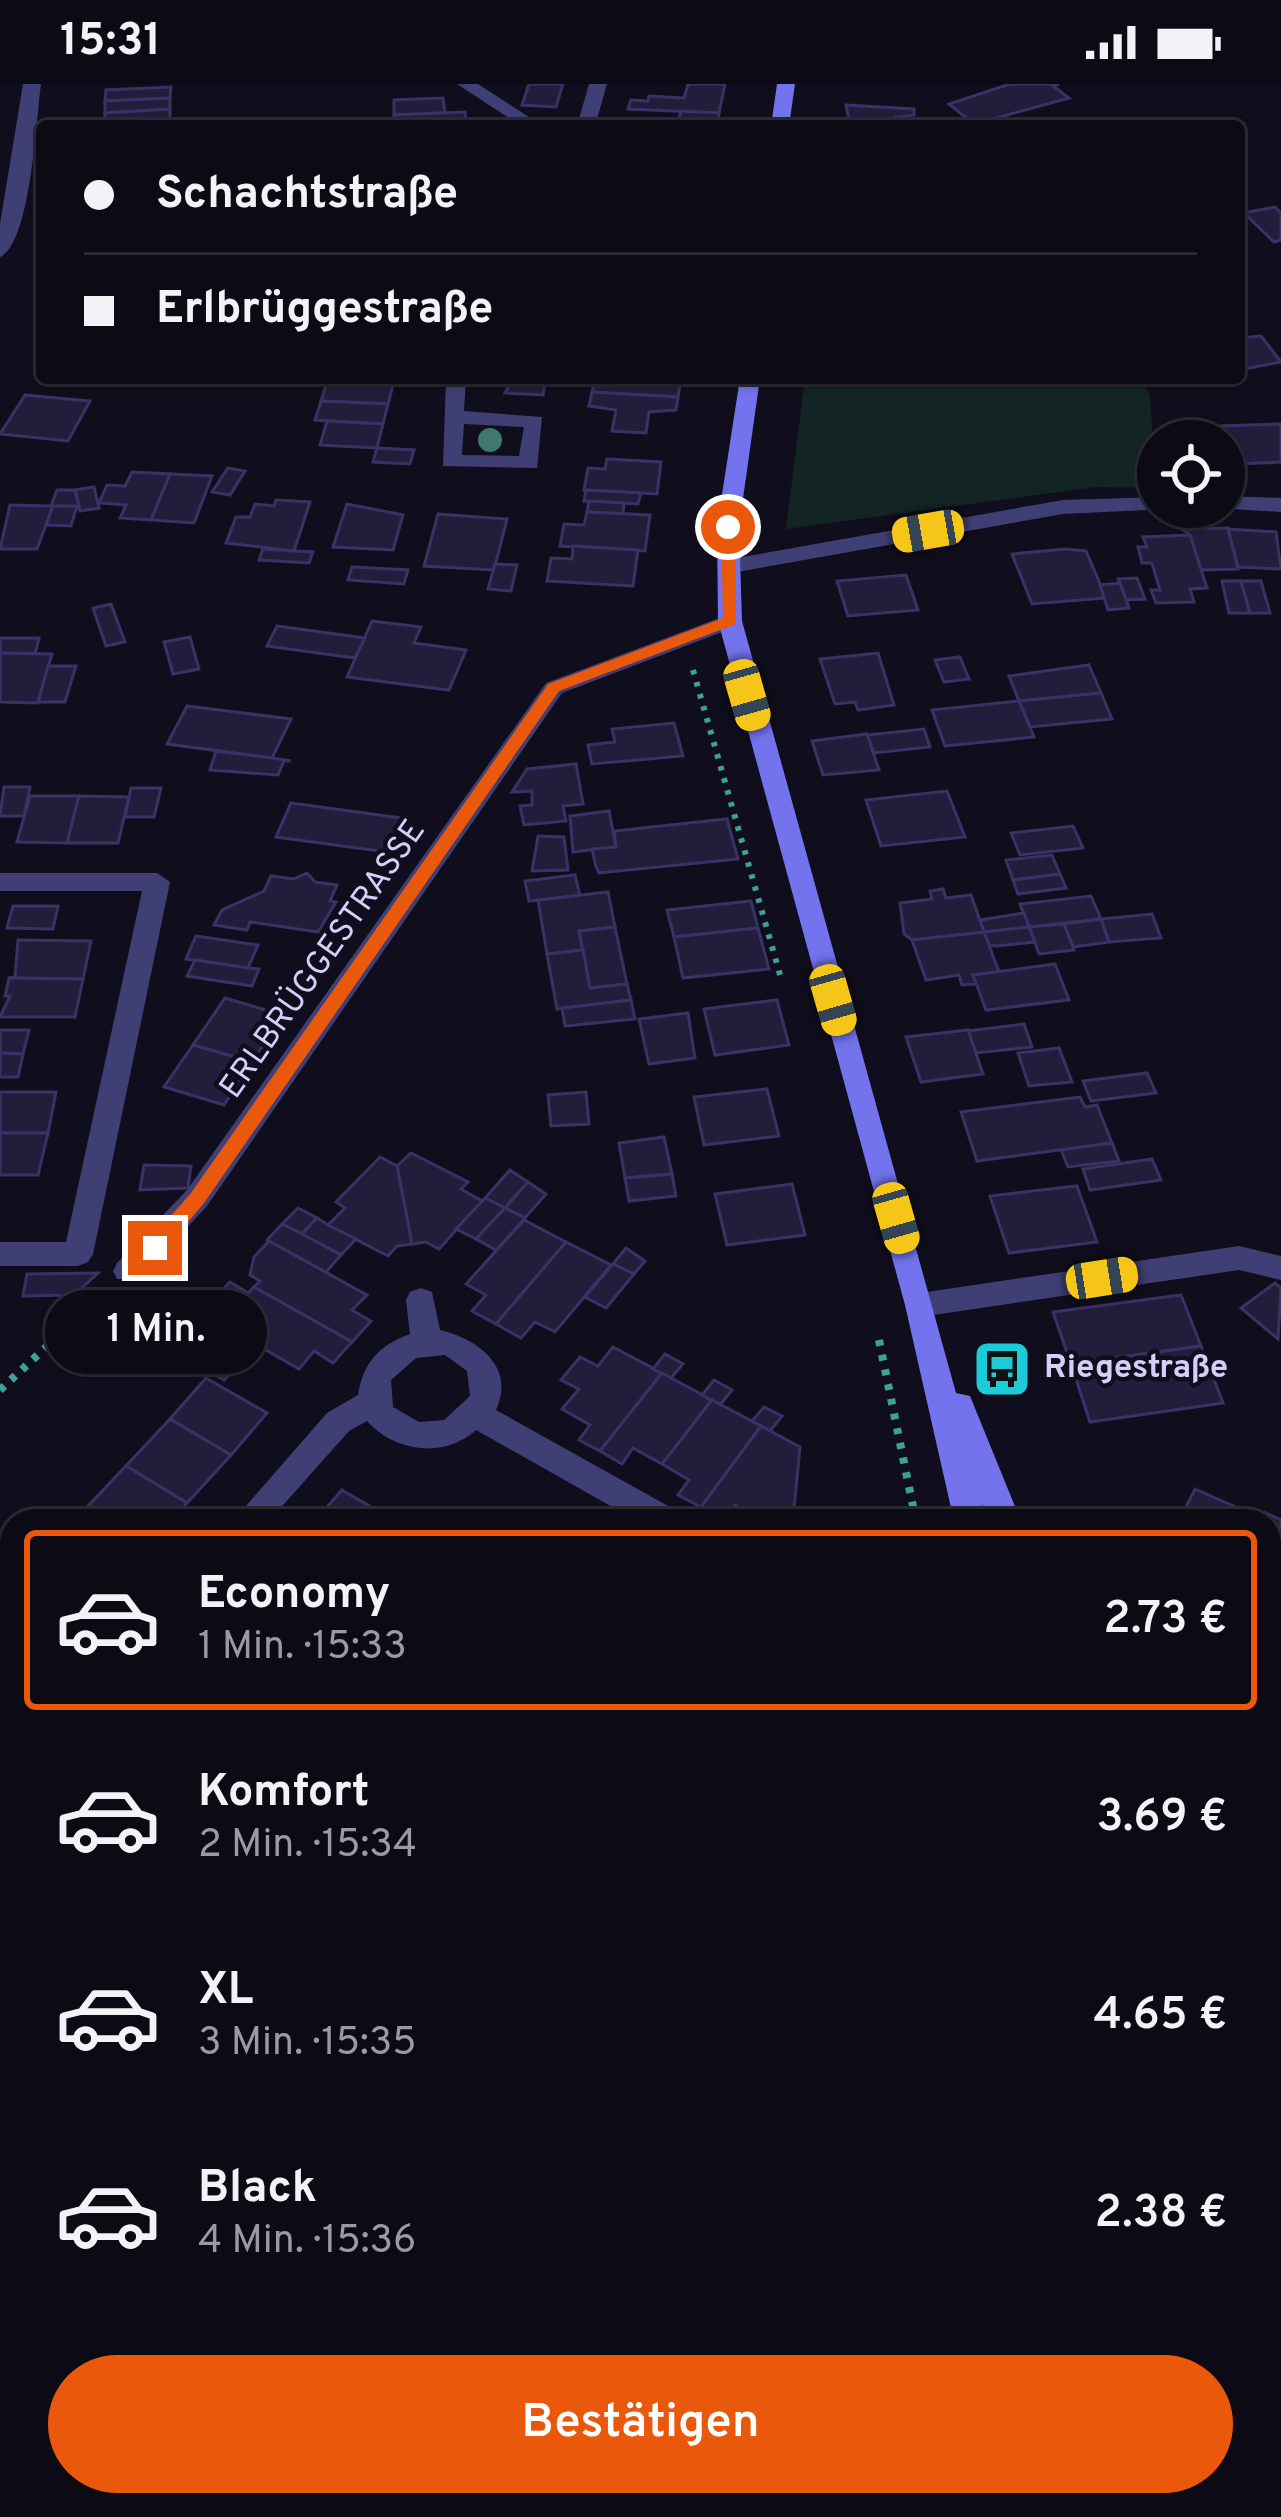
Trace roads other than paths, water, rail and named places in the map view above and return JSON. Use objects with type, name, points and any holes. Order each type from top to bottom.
[{"type":"street","points":[[0,251],[32,84]]},
{"type":"street","points":[[466,84],[524,120]]},
{"type":"street","points":[[588,120],[598,84]]},
{"type":"street","points":[[781,120],[786,84]]},
{"type":"street","points":[[456,384],[457,417]]},
{"type":"street","points":[[749,384],[728,527],[730,621],[920,1305],[967,1509]]},
{"type":"street","points":[[1245,504],[1281,506]]},
{"type":"street","points":[[731,566],[1063,507],[1137,505]]},
{"type":"street","name":"ERLBRÜGGESTRASSE","points":[[128,1270],[197,1198],[554,688],[730,621]]},
{"type":"street","points":[[0,883],[158,882],[78,1254],[0,1254]]},
{"type":"street","points":[[920,1305],[1239,1258],[1281,1268]]},
{"type":"street","points":[[421,1300],[426,1342]]},
{"type":"street","points":[[920,1305],[1000,1509]]},
{"type":"street","points":[[426,1342],[458,1346],[480,1363],[488,1389],[477,1415],[452,1433],[417,1437],[388,1426],[373,1402],[375,1375],[394,1352],[426,1342]]},
{"type":"street","points":[[260,1509],[338,1422],[373,1402]]},
{"type":"street","points":[[477,1415],[645,1509]]},
{"type":"place","name":"Riegestraße","points":[[1002,1369]]}]
